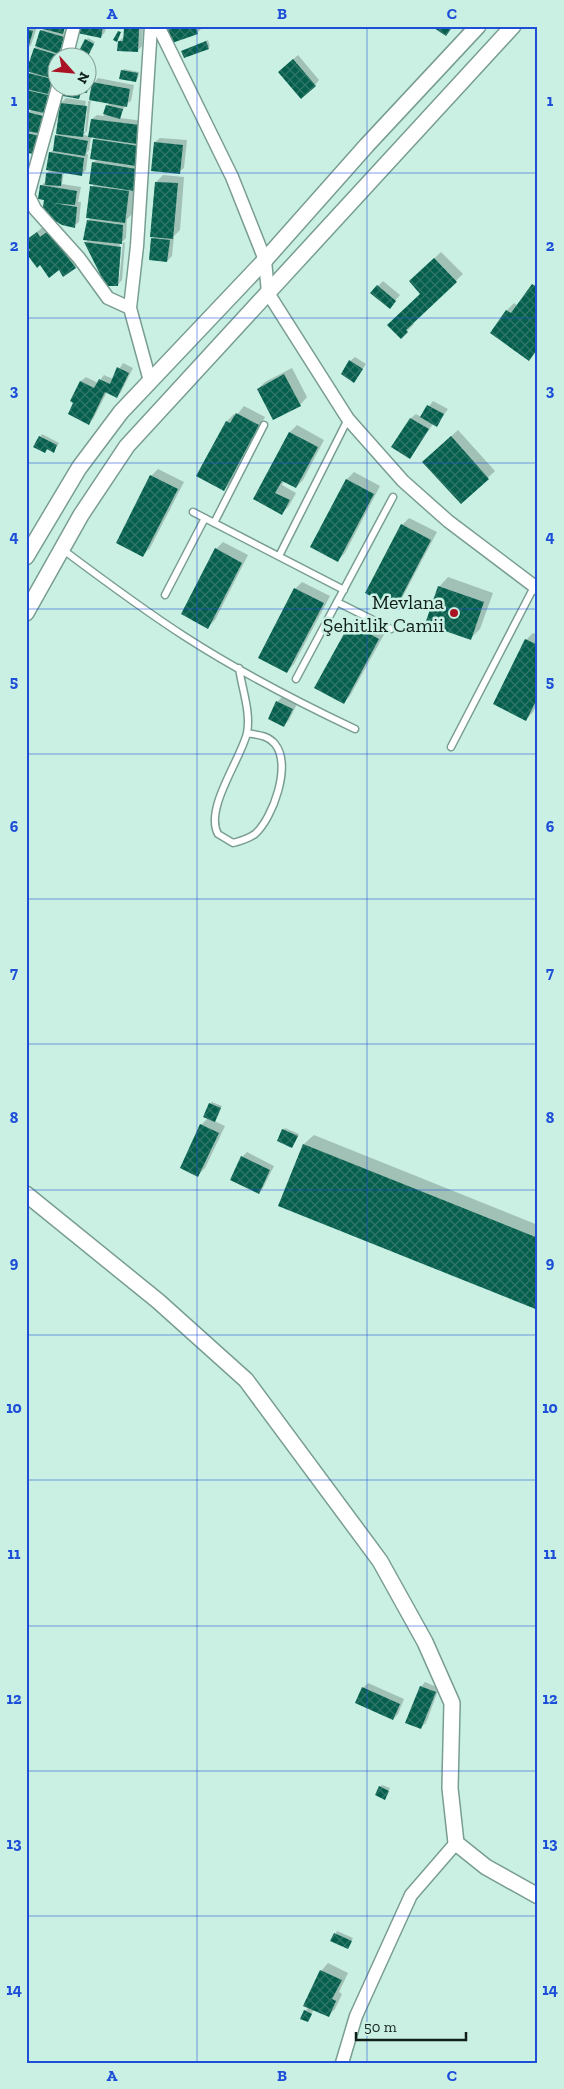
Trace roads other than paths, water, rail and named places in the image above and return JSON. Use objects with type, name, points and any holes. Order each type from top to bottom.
[{"type":"street","points":[[68,48],[74,26]]},
{"type":"street","points":[[150,381],[130,308],[137,246],[151,26]]},
{"type":"street","points":[[158,26],[232,177],[264,260],[268,293],[348,419],[409,486],[448,521],[536,588]]},
{"type":"street","points":[[26,557],[79,468],[121,412],[264,260],[367,145],[478,26]]},
{"type":"street","points":[[26,613],[81,515],[127,446],[513,26]]},
{"type":"street","points":[[55,98],[27,193],[35,208],[80,258],[108,298],[130,308]]},
{"type":"street","points":[[26,1194],[158,1301],[246,1380],[380,1561],[425,1642],[452,1703],[450,1788],[456,1843],[486,1867],[538,1896]]},
{"type":"street","points":[[342,2063],[356,2016],[411,1895],[456,1843]]},
{"type":"lane","points":[[279,556],[348,419]]},
{"type":"lane","points":[[214,523],[264,425]]},
{"type":"lane","points":[[296,680],[393,497]]},
{"type":"lane","points":[[193,512],[344,590]]},
{"type":"lane","points":[[165,595],[205,518]]},
{"type":"lane","points":[[62,550],[174,630],[303,704],[355,730]]},
{"type":"lane","points":[[451,747],[536,588]]},
{"type":"lane","points":[[337,602],[391,629]]},
{"type":"lane","points":[[239,668],[248,716],[247,733],[229,774],[214,818],[218,834],[233,843],[249,838],[256,833],[271,808],[282,778],[282,760],[276,745],[264,736],[247,733]]},
{"type":"place","name":"Mevlana Şehitlik Camii","points":[[454,613]]}]
